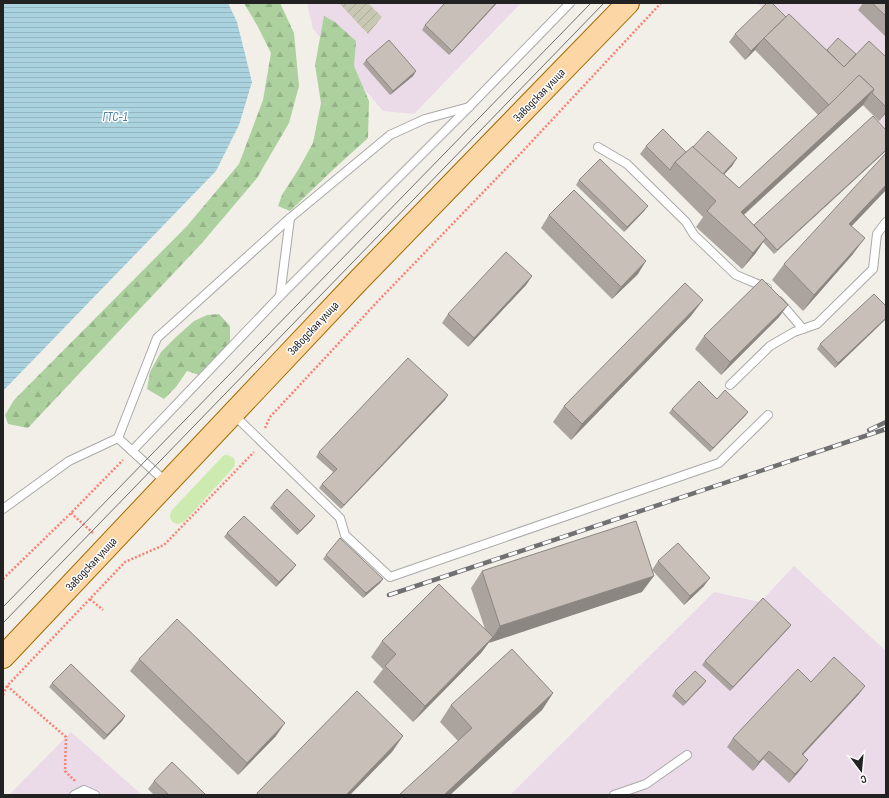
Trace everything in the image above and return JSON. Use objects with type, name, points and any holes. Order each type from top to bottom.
[{"type":"main road","name":"Заводская улица","points":[[3,657],[357,282],[628,3]]},
{"type":"lane","points":[[132,451],[280,296],[469,107],[570,3]]},
{"type":"lane","points":[[3,509],[69,461],[118,438],[157,338],[290,218],[390,135],[425,119],[469,107]]},
{"type":"lane","points":[[598,147],[627,164],[686,222],[694,235],[736,275],[768,288],[803,329]]},
{"type":"lane","points":[[280,296],[290,218]]},
{"type":"lane","points":[[730,385],[770,346],[794,332],[817,324],[873,269],[877,234],[886,222]]},
{"type":"lane","points":[[233,414],[340,518],[345,535],[390,577],[719,463],[768,415]]},
{"type":"lane","points":[[118,438],[167,483]]},
{"type":"lane","points":[[614,795],[646,784],[687,755]]},
{"type":"lane","points":[[74,795],[84,790],[95,795]]},
{"type":"path","points":[[3,695],[7,686],[125,562],[164,545],[257,448],[270,417],[384,295],[528,146],[661,3]]},
{"type":"path","points":[[3,579],[132,451]]},
{"type":"path","points":[[90,599],[103,610]]},
{"type":"path","points":[[7,686],[66,737],[65,771],[84,790]]},
{"type":"shaded area","points":[[307,3],[521,3],[414,114],[383,111],[313,29]]},
{"type":"shaded area","points":[[339,3],[368,3],[382,17],[368,34]]},
{"type":"shaded area","points":[[757,3],[886,3],[886,128],[817,62]]},
{"type":"shaded area","points":[[794,566],[886,651],[886,795],[510,795],[714,592],[760,602]]},
{"type":"shaded area","points":[[71,732],[142,795],[9,795]]},
{"type":"green space","points":[[244,3],[280,3],[294,33],[299,86],[289,123],[257,178],[202,243],[28,428],[8,424],[5,415],[14,400],[187,226],[239,164],[263,100],[271,53]]},
{"type":"green space","points":[[324,16],[335,22],[356,41],[354,66],[369,101],[368,138],[290,211],[278,206],[282,195],[313,143],[321,103],[315,65]]},
{"type":"green space","points":[[219,314],[230,326],[230,341],[214,360],[199,375],[187,371],[176,387],[164,399],[147,389],[150,372],[161,352],[194,321],[207,315]]},
{"type":"green space","points":[[225,455],[234,458],[234,467],[184,522],[178,524],[173,522],[170,519],[172,510]]},
{"type":"water","name":"ГТС-1","points":[[3,3],[228,3],[237,22],[252,82],[239,125],[216,171],[3,391]]},
{"type":"building","points":[[445,3],[496,3],[452,51],[425,25]]},
{"type":"building","points":[[767,3],[772,3],[786,17],[751,51],[735,34]]},
{"type":"building","points":[[872,3],[886,3],[886,16]]},
{"type":"building","points":[[789,14],[844,67],[869,41],[886,57],[886,107],[872,93],[874,89],[859,75],[829,105],[764,38]]},
{"type":"building","points":[[838,38],[856,54],[844,67],[827,50]]},
{"type":"building","points":[[389,40],[416,71],[393,91],[366,60]]},
{"type":"building","points":[[859,75],[874,89],[741,212],[766,238],[753,253],[707,211],[716,201],[675,162],[693,146],[739,188]]},
{"type":"building","points":[[873,116],[886,130],[886,150],[777,250],[754,225]]},
{"type":"building","points":[[663,129],[686,152],[675,162],[670,170],[646,146]]},
{"type":"building","points":[[708,131],[737,158],[723,174],[693,147]]},
{"type":"building","points":[[886,153],[886,185],[849,224],[865,238],[814,295],[784,264]]},
{"type":"building","points":[[600,159],[648,206],[627,227],[579,180]]},
{"type":"building","points":[[574,190],[646,261],[621,287],[549,215]]},
{"type":"building","points":[[506,252],[532,276],[474,338],[448,314]]},
{"type":"building","points":[[762,279],[788,305],[730,362],[704,336]]},
{"type":"building","points":[[685,283],[703,300],[582,424],[564,406]]},
{"type":"building","points":[[874,294],[886,306],[886,318],[838,363],[820,344]]},
{"type":"building","points":[[408,358],[448,395],[344,505],[322,484],[337,469],[319,452]]},
{"type":"building","points":[[699,381],[717,399],[725,390],[748,412],[713,448],[672,409]]},
{"type":"building","points":[[287,489],[315,516],[300,531],[273,504]]},
{"type":"building","points":[[244,516],[296,565],[279,582],[227,533]]},
{"type":"building","points":[[636,521],[654,576],[500,626],[482,571]]},
{"type":"building","points":[[340,538],[383,579],[366,593],[326,555]]},
{"type":"building","points":[[678,543],[710,578],[690,596],[658,561]]},
{"type":"building","points":[[439,584],[493,637],[425,706],[385,666],[396,654],[382,641]]},
{"type":"building","points":[[763,598],[791,625],[733,687],[705,661]]},
{"type":"building","points":[[177,619],[285,723],[247,763],[139,659]]},
{"type":"building","points":[[512,649],[553,693],[444,795],[399,795],[472,728],[451,705]]},
{"type":"building","points":[[834,657],[865,686],[802,754],[808,760],[795,774],[769,751],[759,762],[733,738],[798,669],[811,682]]},
{"type":"building","points":[[71,664],[125,716],[107,735],[52,683]]},
{"type":"building","points":[[695,671],[706,681],[686,702],[675,691]]},
{"type":"building","points":[[357,691],[403,736],[346,795],[258,795],[257,793]]},
{"type":"building","points":[[172,762],[206,795],[169,795],[154,781]]},
{"type":"tram line","points":[[3,607],[591,3]]},
{"type":"tram line","points":[[3,623],[604,3]]},
{"type":"railway","points":[[869,430],[886,422]]},
{"type":"railway","points":[[389,595],[886,429]]}]
